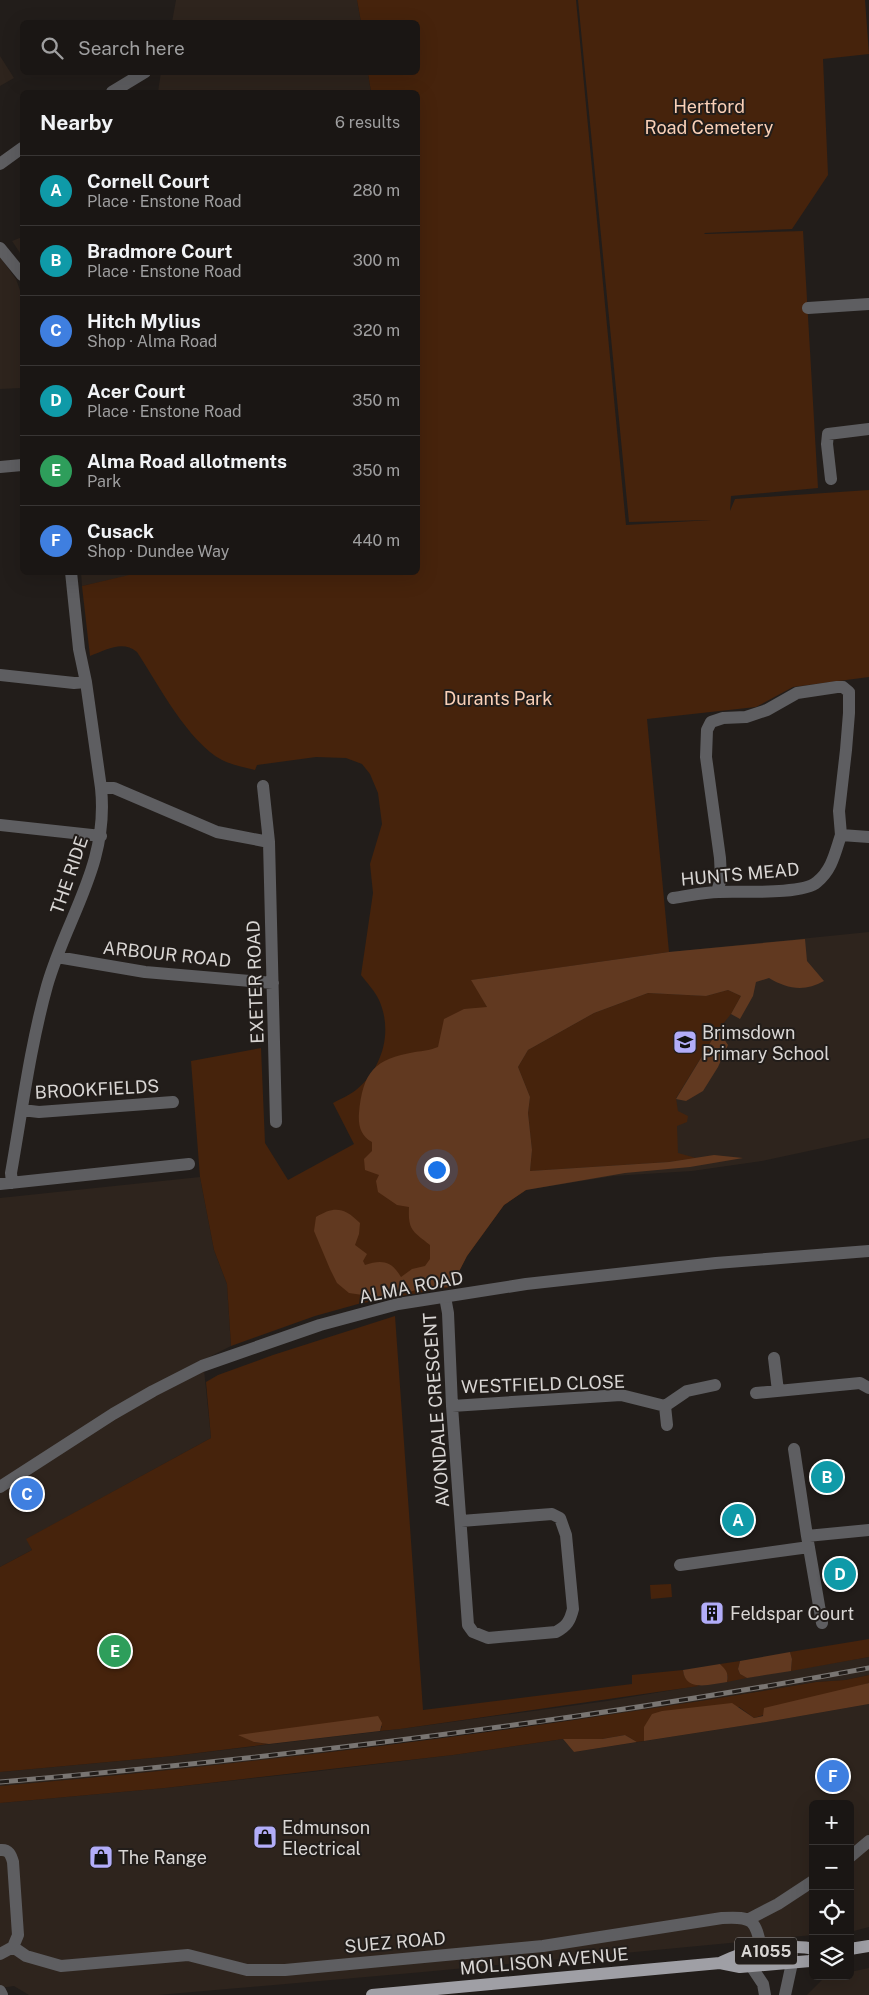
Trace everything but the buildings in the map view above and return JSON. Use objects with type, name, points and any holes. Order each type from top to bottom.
[{"type":"main road","name":"MOLLISON AVENUE","points":[[720,1963],[740,1954],[805,1946],[809,1948]]},
{"type":"main road","points":[[854,1948],[869,1946]]},
{"type":"main road","name":"MOLLISON AVENUE","points":[[372,1995],[720,1963],[740,1967],[809,1961]]},
{"type":"street","points":[[115,90],[140,75]]},
{"type":"street","points":[[0,164],[20,149]]},
{"type":"street","points":[[0,248],[20,273]]},
{"type":"street","points":[[808,308],[869,304]]},
{"type":"street","points":[[831,479],[827,444],[828,434],[869,429]]},
{"type":"street","points":[[0,467],[20,466]]},
{"type":"street","name":"THE RIDE","points":[[6,1183],[11,1172],[39,1017],[57,957],[85,890],[101,836],[101,788],[86,682],[79,649],[71,575]]},
{"type":"street","points":[[0,675],[74,683],[86,682]]},
{"type":"street","points":[[717,892],[721,878],[720,858],[706,757],[707,730],[711,722],[723,718],[746,717],[767,710],[798,693],[843,687],[849,692],[849,713],[839,811],[841,835],[869,837]]},
{"type":"street","name":"EXETER ROAD","points":[[263,786],[269,842],[276,1122]]},
{"type":"street","points":[[101,788],[114,788],[218,832],[269,842]]},
{"type":"street","points":[[0,825],[101,836]]},
{"type":"street","name":"HUNTS MEAD","points":[[673,898],[717,892],[757,893],[792,890],[816,884],[830,868],[841,835]]},
{"type":"street","name":"ARBOUR ROAD","points":[[57,957],[145,972],[273,983]]},
{"type":"street","name":"BROOKFIELDS","points":[[22,1110],[39,1112],[173,1102]]},
{"type":"street","points":[[6,1183],[189,1164]]},
{"type":"street","name":"ALMA ROAD","points":[[0,1487],[113,1414],[202,1366],[320,1325],[398,1304],[526,1284],[716,1263],[869,1251]]},
{"type":"street","name":"AVONDALE CRESCENT","points":[[445,1297],[448,1313],[452,1406],[468,1624],[473,1632],[488,1638],[556,1632],[565,1627],[571,1620],[573,1609],[566,1535],[560,1518],[552,1514],[461,1521]]},
{"type":"street","points":[[774,1358],[778,1391]]},
{"type":"street","points":[[756,1393],[860,1383],[869,1388]]},
{"type":"street","points":[[667,1425],[665,1406],[688,1392],[716,1385]]},
{"type":"street","name":"WESTFIELD CLOSE","points":[[452,1406],[621,1395],[665,1406]]},
{"type":"street","points":[[794,1448],[822,1623]]},
{"type":"street","points":[[680,1565],[869,1530]]},
{"type":"street","points":[[854,1854],[869,1841]]},
{"type":"street","points":[[0,1850],[7,1851],[12,1862],[18,1936],[13,1947],[0,1954]]},
{"type":"street","points":[[762,1951],[756,1928],[749,1919],[778,1904],[809,1884]]},
{"type":"street","name":"SUEZ ROAD","points":[[13,1947],[26,1956],[61,1966],[188,1955],[247,1970],[285,1970],[543,1946],[722,1918],[740,1917],[749,1919]]},
{"type":"street","points":[[785,1995],[792,1963]]},
{"type":"street","points":[[751,1966],[763,1984],[765,1995]]},
{"type":"street","points":[[0,1991],[2,1995]]},
{"type":"shaded area","points":[[176,0],[357,0],[361,20],[172,20]]},
{"type":"shaded area","points":[[0,56],[14,78],[0,86]]},
{"type":"shaded area","points":[[161,75],[368,75],[371,90],[158,90]]},
{"type":"shaded area","points":[[20,238],[20,253],[12,241]]},
{"type":"shaded area","points":[[0,257],[16,279],[20,290],[20,388],[0,389]]},
{"type":"shaded area","points":[[81,575],[133,575],[82,586]]},
{"type":"shaded area","name":"Brimsdown Primary School","points":[[869,932],[869,1138],[762,1161],[692,1171],[613,1176],[526,1190],[471,980],[669,952]]},
{"type":"shaded area","points":[[805,939],[807,961],[824,981],[803,988],[789,987],[769,978],[756,982],[753,996],[740,1019],[731,1014],[741,996],[728,990],[706,996],[648,993],[594,1013],[528,1050],[518,1067],[530,1097],[528,1113],[532,1150],[530,1171],[669,1162],[714,1155],[743,1158],[690,1167],[625,1173],[526,1190],[504,1205],[467,1256],[451,1287],[426,1286],[410,1292],[398,1291],[383,1298],[349,1293],[337,1283],[314,1231],[316,1217],[328,1211],[344,1211],[360,1223],[355,1245],[367,1254],[363,1261],[365,1265],[376,1262],[389,1264],[401,1277],[412,1269],[425,1266],[430,1259],[430,1245],[415,1233],[410,1225],[409,1207],[397,1205],[378,1192],[376,1181],[379,1175],[365,1170],[364,1159],[372,1151],[372,1142],[365,1137],[360,1126],[361,1099],[368,1078],[380,1064],[401,1055],[438,1047],[444,1019],[464,1009],[487,1007],[471,980],[669,952]]},
{"type":"shaded area","points":[[718,1030],[728,1045],[718,1067],[703,1091],[686,1101],[676,1099]]},
{"type":"shaded area","points":[[200,1177],[214,1250],[227,1284],[231,1346],[203,1360],[211,1438],[27,1539],[32,1550],[0,1567],[0,1198]]},
{"type":"shaded area","points":[[790,1652],[792,1659],[791,1671],[747,1678],[740,1674],[738,1669],[740,1661]]},
{"type":"shaded area","points":[[869,1657],[869,1675],[631,1712],[262,1761],[0,1786],[0,1772],[173,1756],[400,1729],[607,1701]]},
{"type":"shaded area","points":[[720,1664],[728,1676],[727,1682],[707,1685],[694,1684],[688,1682],[683,1670]]},
{"type":"shaded area","points":[[869,1683],[869,1704],[644,1741],[644,1727],[652,1714],[662,1711],[732,1703],[754,1718],[763,1716],[764,1708]]},
{"type":"shaded area","points":[[869,1704],[869,1927],[854,1931],[854,1800],[809,1800],[809,1935],[158,1995],[29,1995],[14,1986],[0,1988],[0,1803],[311,1772],[453,1755],[563,1739],[574,1752]]},
{"type":"shaded area","points":[[378,1716],[382,1723],[380,1731],[269,1744],[254,1742],[238,1735]]},
{"type":"shaded area","points":[[625,1735],[637,1742],[574,1752],[563,1739],[602,1739]]},
{"type":"shaded area","points":[[869,1968],[869,1995],[807,1995],[822,1980],[854,1980],[854,1971]]},
{"type":"green space","name":"Durants Park","points":[[357,0],[576,0],[626,525],[711,520],[629,522],[578,0],[865,0],[869,54],[823,59],[828,175],[792,229],[704,233],[803,231],[818,488],[731,496],[730,511],[735,499],[869,490],[869,677],[793,687],[756,707],[647,719],[669,952],[472,980],[495,1021],[526,1190],[504,1205],[467,1256],[451,1287],[358,1304],[315,1316],[231,1346],[227,1284],[214,1250],[200,1177],[191,1061],[261,1048],[265,1143],[288,1180],[354,1144],[333,1103],[354,1092],[373,1071],[379,1060],[385,1036],[383,1012],[379,1000],[361,975],[373,893],[370,864],[382,824],[378,793],[370,774],[362,764],[346,758],[316,757],[257,765],[255,770],[226,762],[209,752],[197,740],[175,711],[137,652],[131,648],[120,646],[90,656],[82,586],[129,575],[420,575],[420,90],[371,90],[368,75],[420,75],[420,20],[361,20]]},
{"type":"green space","points":[[728,990],[741,996],[676,1098],[678,1111],[688,1116],[687,1122],[677,1126],[678,1153],[696,1158],[669,1162],[530,1171],[532,1150],[528,1113],[530,1097],[518,1067],[528,1050],[594,1013],[648,993],[706,996]]},
{"type":"green space","points":[[395,1316],[423,1710],[632,1684],[632,1675],[683,1670],[688,1681],[699,1686],[400,1729],[380,1731],[382,1726],[254,1742],[269,1744],[173,1756],[0,1772],[0,1567],[32,1550],[26,1539],[211,1438],[206,1382],[218,1375],[273,1355]]},
{"type":"green space","points":[[671,1584],[672,1597],[651,1599],[650,1585]]},
{"type":"green space","points":[[869,1639],[869,1657],[791,1671],[792,1659],[790,1652]]},
{"type":"green space","points":[[740,1661],[738,1669],[740,1674],[747,1678],[727,1682],[728,1676],[720,1664]]},
{"type":"green space","points":[[869,1675],[869,1683],[754,1718],[739,1707],[644,1727],[644,1741],[637,1742],[625,1735],[602,1739],[563,1739],[453,1755],[165,1788],[0,1803],[0,1786],[307,1755],[511,1729]]},
{"type":"railway","points":[[0,1782],[327,1749],[545,1721],[653,1705],[869,1668]]},
{"type":"place","name":"Brimsdown Primary School","points":[[685,1042]]},
{"type":"place","name":"Bradmore Court","points":[[827,1477]]},
{"type":"place","name":"Hitch Mylius","points":[[27,1494]]},
{"type":"place","name":"Cornell Court","points":[[738,1520]]},
{"type":"place","name":"Acer Court","points":[[840,1574]]},
{"type":"place","name":"Feldspar Court","points":[[712,1613]]},
{"type":"place","name":"Alma Road allotments","points":[[115,1651]]},
{"type":"place","name":"Cusack","points":[[833,1776]]},
{"type":"place","name":"Edmunson Electrical","points":[[265,1837]]},
{"type":"place","name":"The Range","points":[[101,1857]]},
{"type":"park label","name":"Hertford Road Cemetery","points":[[709,116]]}]
